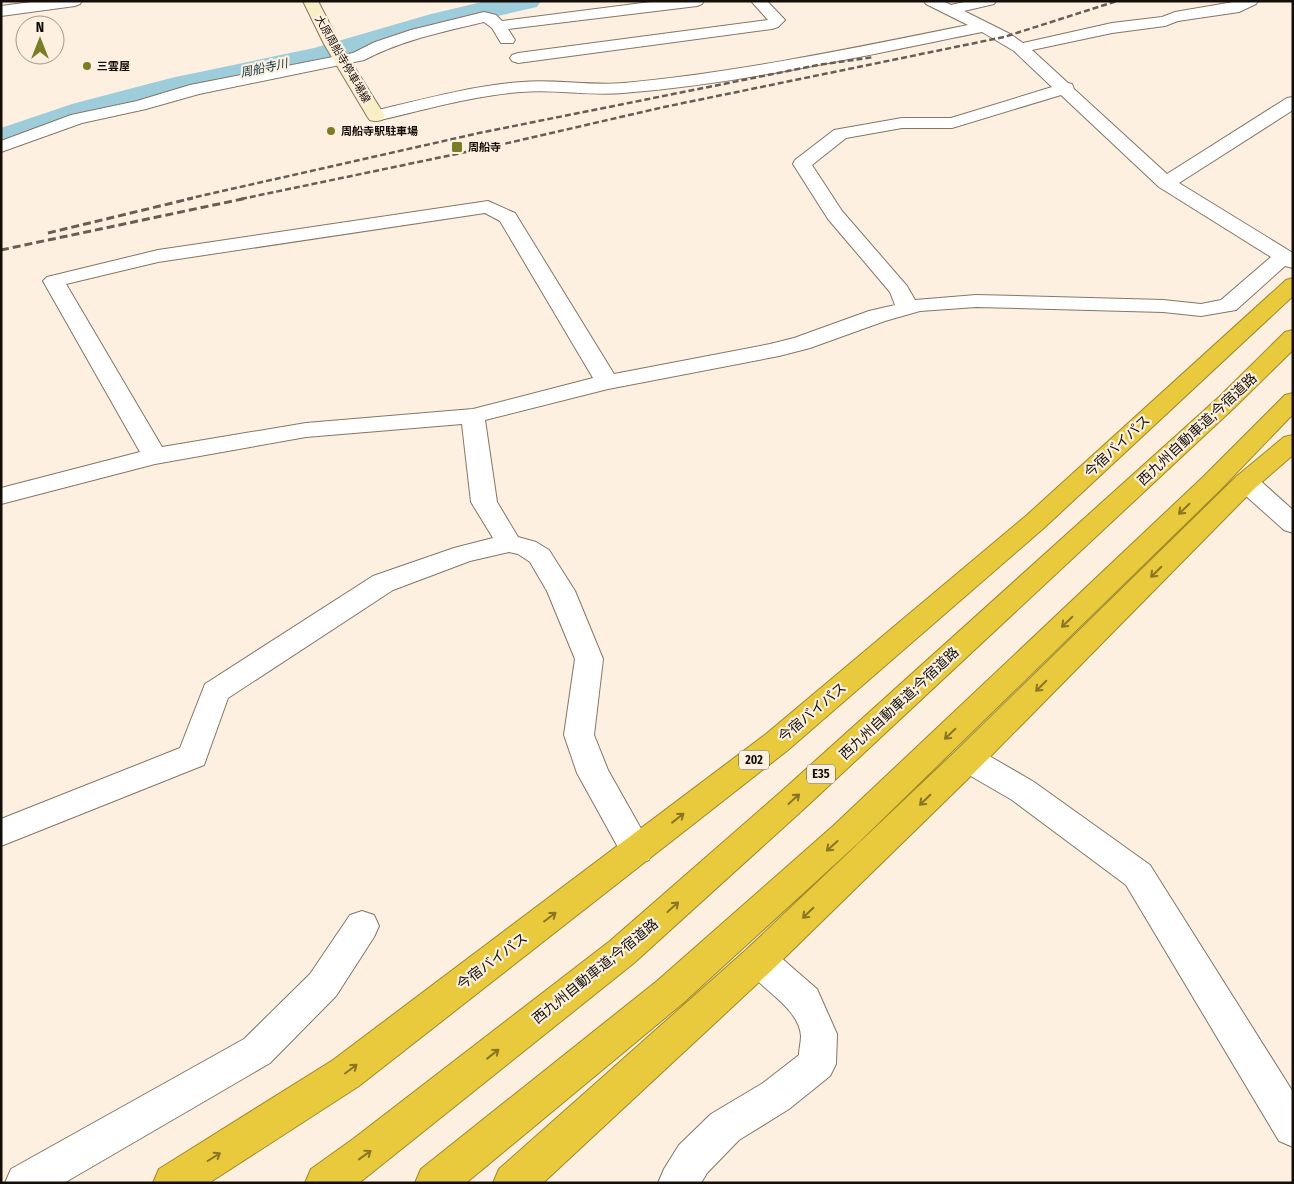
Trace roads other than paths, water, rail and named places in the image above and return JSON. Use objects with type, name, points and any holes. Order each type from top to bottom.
[{"type":"highway","name":"今宿バイパス","points":[[173,1183],[346,1073],[777,742],[1036,522],[1290,268]]},
{"type":"highway","name":"西九州自動車道;今宿道路","points":[[325,1183],[367,1154],[622,952],[839,758],[1227,402],[1293,337]]},
{"type":"highway","points":[[435,1183],[670,992],[845,835],[1212,483],[1293,400]]},
{"type":"highway","points":[[1212,483],[1293,431]]},
{"type":"highway","points":[[513,1183],[759,960],[968,758],[1246,482],[1293,442]]},
{"type":"main road","name":"大原周船寺停車場線","points":[[310,1],[339,48],[376,116]]},
{"type":"street","points":[[1,11],[25,5],[75,1]]},
{"type":"street","points":[[498,26],[697,1]]},
{"type":"street","points":[[518,58],[772,24],[777,20],[758,1]]},
{"type":"street","points":[[1,496],[155,456],[306,430],[473,416],[607,382],[770,352],[802,343],[877,316],[920,305],[976,301],[1154,305],[1201,310],[1228,305],[1290,268],[1166,183],[1066,88],[1020,48],[984,27],[931,1]]},
{"type":"street","points":[[949,10],[989,1]]},
{"type":"street","points":[[1020,48],[1112,28],[1164,21],[1175,17],[1239,7],[1251,1]]},
{"type":"street","points":[[365,36],[410,21],[489,3]]},
{"type":"street","points":[[313,48],[339,48],[358,57],[399,39],[484,16],[491,18],[498,26],[537,88]]},
{"type":"street","points":[[376,116],[462,96],[521,87],[587,90],[622,88],[844,54],[984,27]]},
{"type":"street","points":[[1,147],[76,119],[140,105],[339,48]]},
{"type":"street","points":[[153,84],[276,57]]},
{"type":"street","points":[[908,308],[900,290],[835,215],[802,164],[840,134],[902,123],[952,123],[1066,88]]},
{"type":"street","points":[[18,123],[124,92]]},
{"type":"street","points":[[1166,183],[1293,102]]},
{"type":"street","points":[[155,456],[54,281],[158,256],[488,208],[508,217],[607,382]]},
{"type":"street","points":[[473,416],[484,502],[509,543]]},
{"type":"street","points":[[1246,482],[1293,524]]},
{"type":"street","points":[[1,833],[193,756],[215,692],[383,583],[463,554],[509,543],[527,548],[540,556],[561,591],[589,659],[579,735],[593,773],[637,850]]},
{"type":"street","points":[[968,758],[1023,791],[1138,875],[1293,1128]]},
{"type":"street","points":[[25,1183],[257,1051],[323,985],[362,926]]},
{"type":"street","points":[[678,1183],[693,1159],[725,1127],[776,1096],[817,1064],[819,1034],[804,1001],[759,960]]},
{"type":"waterway","name":"周船寺川","points":[[1,139],[84,111],[182,85],[320,56],[442,20],[527,1]]},
{"type":"railway","points":[[241,199],[495,146],[664,107],[1004,37],[1117,1]]},
{"type":"railway","points":[[187,199],[479,133],[818,65],[874,57]]},
{"type":"railway","points":[[48,233],[193,198]]},
{"type":"railway","points":[[1,250],[247,198]]},
{"type":"place","name":"三雲屋","points":[[87,66]]},
{"type":"place","name":"周船寺駅駐車場","points":[[331,131]]},
{"type":"place","name":"周船寺","points":[[457,147]]}]
